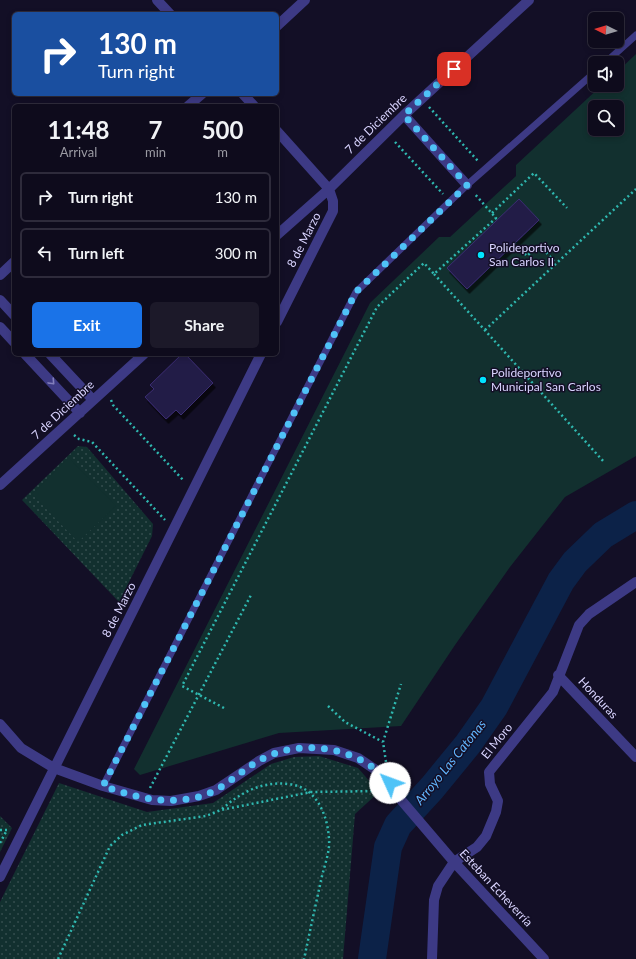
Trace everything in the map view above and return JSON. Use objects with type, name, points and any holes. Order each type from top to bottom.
[{"type":"street","points":[[157,0],[168,12]]},
{"type":"street","points":[[279,24],[305,0]]},
{"type":"street","name":"7 de Diciembre","points":[[279,233],[329,189],[386,132],[529,0]]},
{"type":"street","points":[[190,104],[200,96]]},
{"type":"street","points":[[245,96],[252,104]]},
{"type":"street","points":[[404,115],[467,185]]},
{"type":"street","points":[[279,133],[329,189]]},
{"type":"street","name":"8 de Marzo","points":[[279,318],[332,211],[333,201],[329,189]]},
{"type":"street","points":[[0,275],[12,264]]},
{"type":"street","points":[[0,300],[12,313]]},
{"type":"street","points":[[0,327],[12,340]]},
{"type":"street","points":[[27,356],[80,413]]},
{"type":"street","points":[[52,356],[93,400]]},
{"type":"street","name":"7 de Diciembre","points":[[0,485],[142,356]]},
{"type":"street","name":"8 de Marzo","points":[[0,877],[260,356]]},
{"type":"street","name":"El Moro","points":[[432,959],[434,900],[438,886],[454,862],[477,847],[486,836],[496,812],[498,801],[490,784],[489,772],[553,692],[558,675],[578,625],[589,614],[636,582]]},
{"type":"street","name":"Honduras","points":[[558,675],[636,757]]},
{"type":"street","name":"Esteban Echeverría","points":[[0,724],[21,748],[54,768],[103,786],[144,798],[171,801],[200,796],[216,790],[259,761],[274,753],[299,748],[334,750],[358,758],[382,774],[454,862],[544,959]]},
{"type":"lane","points":[[613,56],[636,35]]},
{"type":"lane","points":[[103,786],[356,292],[467,185],[588,78]]},
{"type":"path","points":[[422,99],[485,169]]},
{"type":"path","points":[[386,132],[450,202]]},
{"type":"path","points":[[492,213],[534,173],[567,208]]},
{"type":"path","points":[[434,274],[496,218],[467,185]]},
{"type":"path","points":[[485,330],[636,189]]},
{"type":"path","points":[[514,243],[527,256],[539,245],[556,263]]},
{"type":"path","points":[[224,708],[182,686],[377,308],[424,263],[604,462]]},
{"type":"path","points":[[105,389],[113,405],[192,490]]},
{"type":"path","points":[[64,426],[79,439],[92,442],[173,529]]},
{"type":"path","points":[[144,798],[251,595]]},
{"type":"path","points":[[390,783],[383,742],[401,684]]},
{"type":"path","points":[[328,706],[345,722],[383,742]]},
{"type":"path","points":[[221,810],[238,797],[267,784],[292,784],[303,786],[311,792],[320,806],[326,820],[330,841],[304,959]]},
{"type":"path","points":[[58,959],[114,840],[142,824],[206,816],[221,810],[311,792],[373,791],[398,795]]},
{"type":"path","points":[[0,843],[7,830]]},
{"type":"green space","name":"Polideportivo Municipal San Carlos","points":[[636,54],[636,456],[565,497],[510,567],[455,645],[401,726],[279,733],[140,775],[134,769],[370,303],[439,237],[450,237],[516,176],[516,165],[594,92],[624,92],[624,65]]},
{"type":"green space","points":[[78,446],[87,447],[153,524],[152,536],[119,602],[22,500]]},
{"type":"green space","points":[[69,458],[116,506],[78,542],[32,494]]},
{"type":"green space","points":[[319,756],[358,768],[379,792],[355,814],[343,959],[0,959],[0,902],[59,783],[147,812],[213,803],[271,764],[294,757]]},
{"type":"green space","points":[[0,816],[12,828],[0,852]]},
{"type":"building","name":"Polideportivo San Carlos II","points":[[519,199],[539,220],[467,289],[447,268]]},
{"type":"building","points":[[180,356],[187,356],[213,383],[181,415],[176,410],[166,419],[145,397],[154,389],[150,385]]},
{"type":"waterway","name":"Arroyo Las Catonas","points":[[372,959],[388,847],[398,825],[432,788],[468,744],[494,707],[561,581],[575,562],[603,535],[636,515]]},
{"type":"place","name":"Polideportivo San Carlos II","points":[[481,255]]},
{"type":"place","name":"Polideportivo Municipal San Carlos","points":[[483,380]]},
{"type":"route","points":[[390,783],[382,774],[358,758],[334,750],[299,748],[274,753],[248,768],[216,790],[186,799],[171,801],[152,800],[137,797],[103,786],[356,292],[467,185],[404,115],[454,69]]}]
